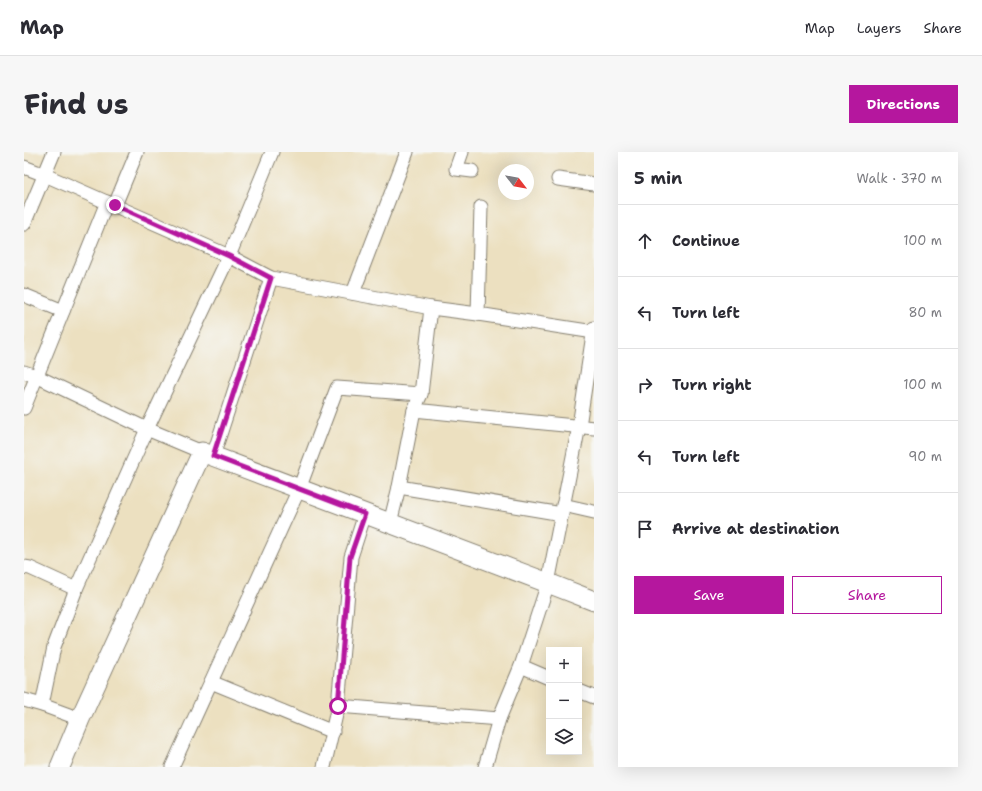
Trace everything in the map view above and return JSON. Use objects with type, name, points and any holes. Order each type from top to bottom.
[{"type":"street","points":[[24,224],[54,152]]},
{"type":"street","points":[[24,408],[30,374],[63,311],[111,204],[137,152]]},
{"type":"street","points":[[42,705],[54,647],[76,589],[147,429],[229,256],[272,152]]},
{"type":"street","points":[[352,293],[407,152]]},
{"type":"street","points":[[462,152],[456,169],[472,171]]},
{"type":"street","points":[[24,167],[229,256],[271,278],[431,308],[594,330],[579,426],[548,583],[521,666],[499,719],[485,767]]},
{"type":"street","points":[[558,178],[594,184]]},
{"type":"street","points":[[478,314],[481,207]]},
{"type":"street","points":[[60,767],[80,719],[208,454],[271,278]]},
{"type":"street","points":[[24,295],[63,311]]},
{"type":"street","points":[[390,523],[399,487],[414,410],[420,394],[431,308]]},
{"type":"street","points":[[30,374],[147,429],[208,454],[594,601]]},
{"type":"street","points":[[172,767],[299,489],[337,388],[420,394]]},
{"type":"street","points":[[414,410],[594,428]]},
{"type":"street","points":[[399,487],[562,510],[594,512]]},
{"type":"street","points":[[324,767],[338,706],[350,557],[365,514]]},
{"type":"street","points":[[24,567],[30,568],[76,589]]},
{"type":"street","points":[[521,666],[546,677]]},
{"type":"street","points":[[211,682],[333,732]]},
{"type":"street","points":[[582,692],[594,697]]},
{"type":"street","points":[[24,700],[80,719]]},
{"type":"street","points":[[338,706],[499,719]]},
{"type":"route","points":[[115,205],[229,256],[271,278],[213,456],[365,514],[350,557],[338,706]]}]
